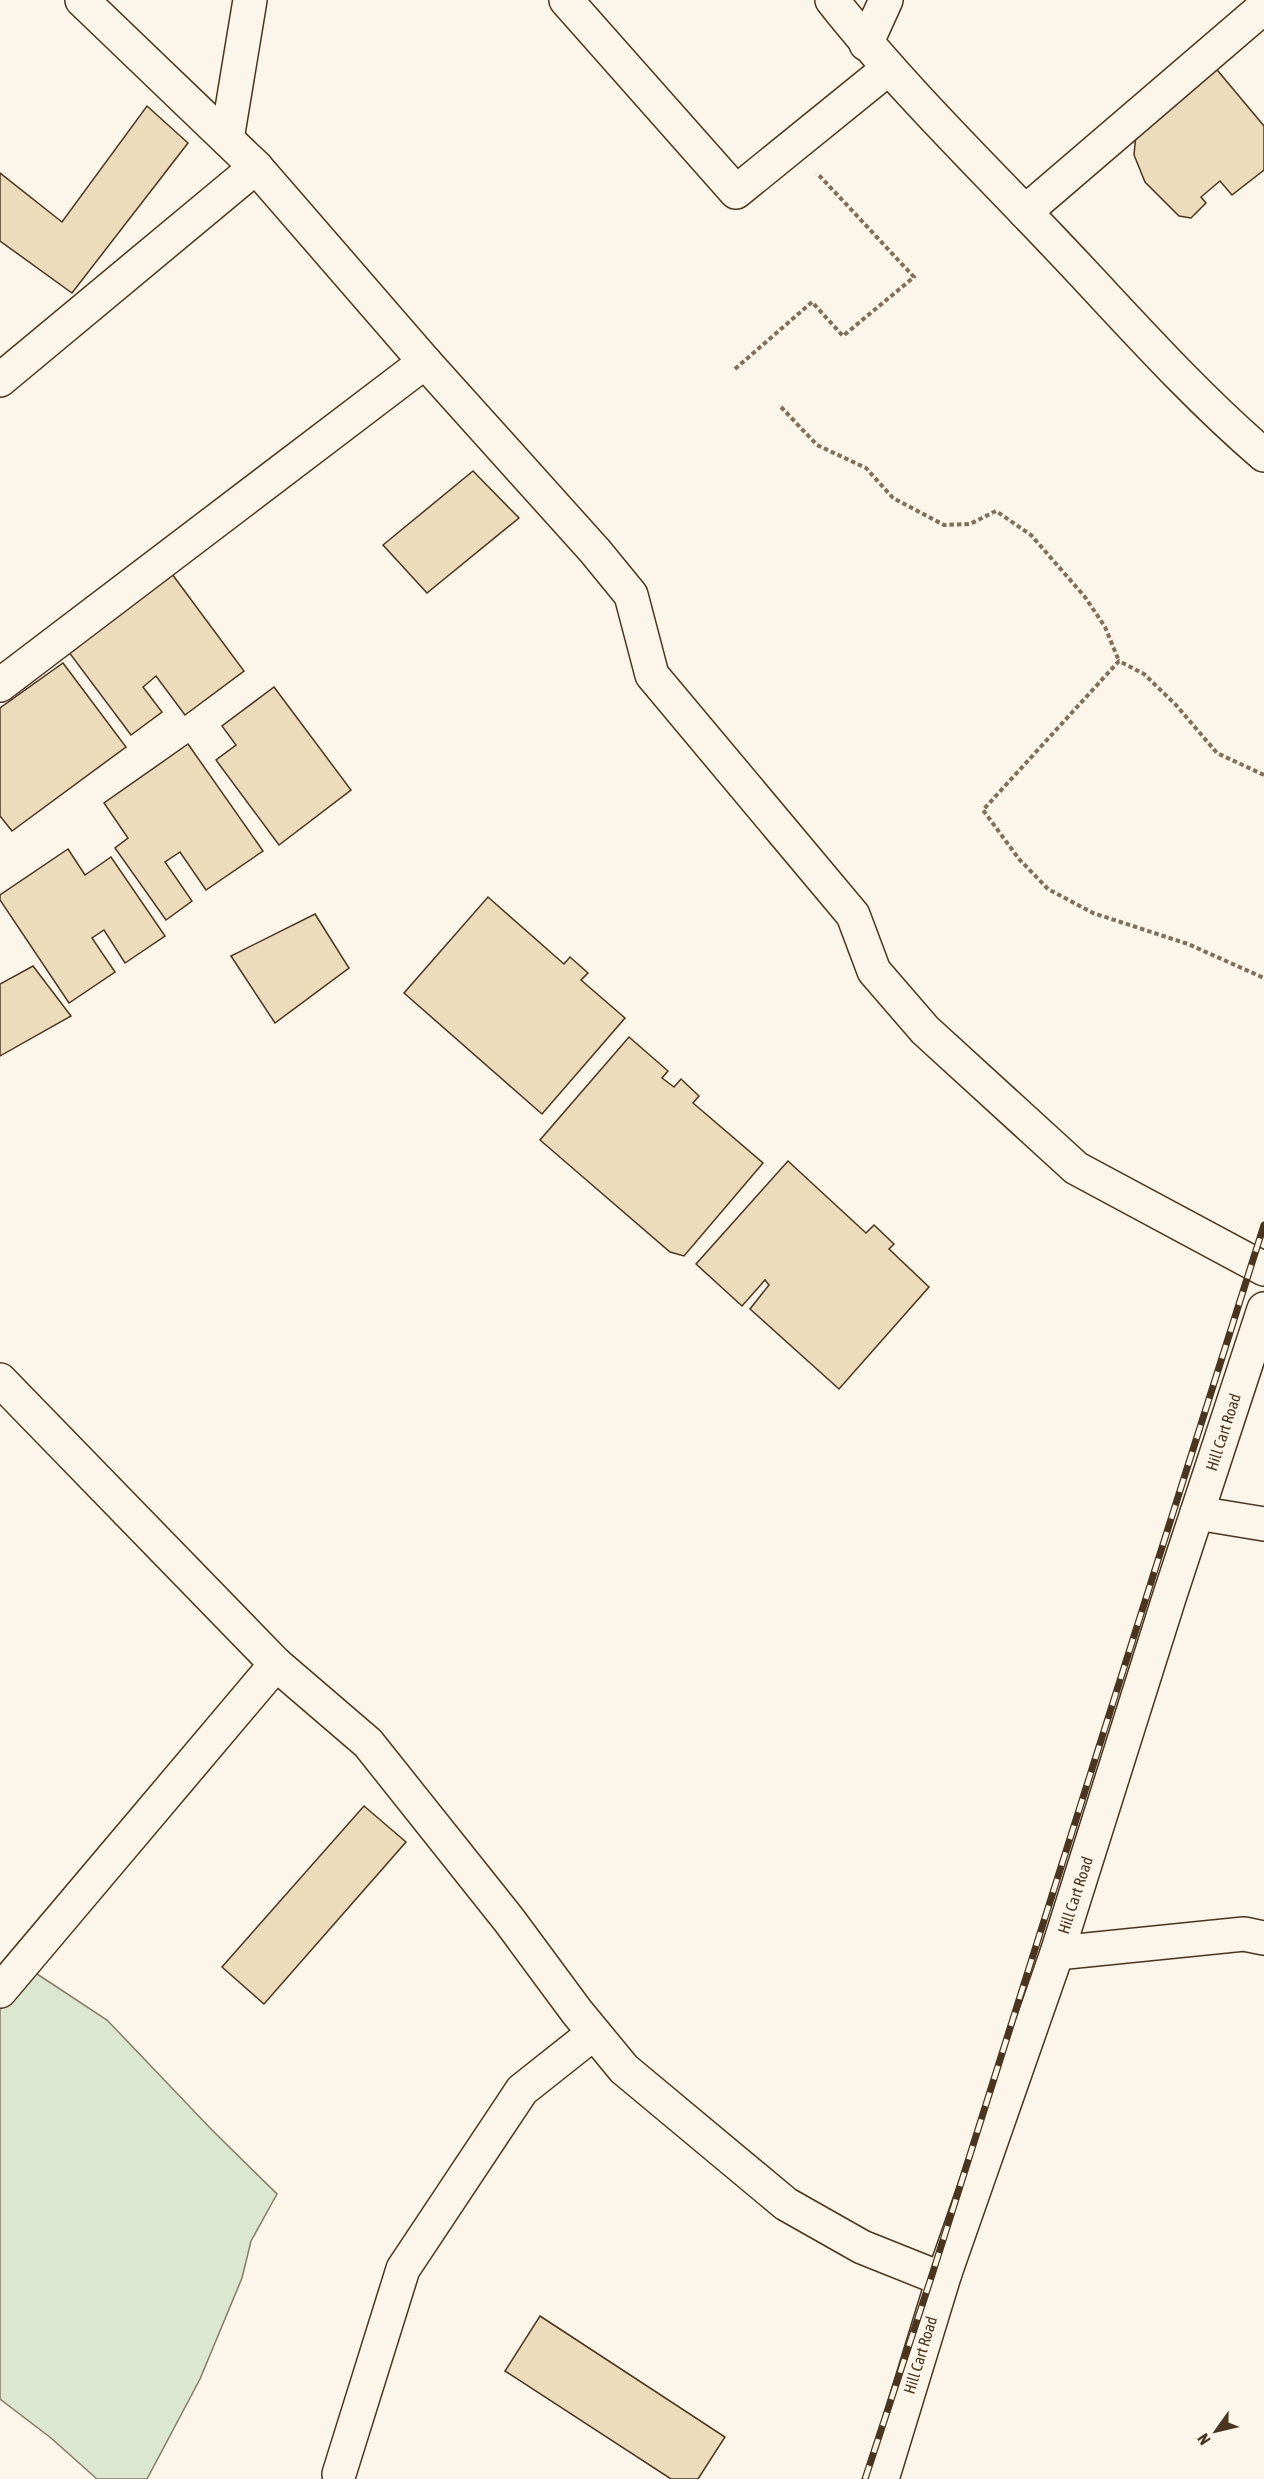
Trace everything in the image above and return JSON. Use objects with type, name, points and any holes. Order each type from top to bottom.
[{"type":"main road","points":[[81,0],[256,167],[425,362],[595,551],[631,595],[652,675],[853,915],[874,970],[925,1030],[1076,1168],[1264,1269]]},
{"type":"main road","points":[[226,139],[250,0]]},
{"type":"main road","points":[[566,0],[736,192],[889,68]]},
{"type":"main road","points":[[832,0],[866,44],[1025,212],[1222,418],[1264,455]]},
{"type":"main road","points":[[866,44],[886,0]]},
{"type":"main road","points":[[1025,212],[1264,7]]},
{"type":"main road","points":[[0,380],[256,167]]},
{"type":"main road","points":[[0,685],[425,362]]},
{"type":"main road","name":"Hill Cart Road","points":[[882,2479],[945,2273],[1057,1953],[1264,1309]]},
{"type":"main road","points":[[0,1380],[276,1664],[368,1743],[624,2069],[786,2204],[862,2247],[932,2275],[945,2273]]},
{"type":"main road","points":[[1197,1513],[1264,1524]]},
{"type":"main road","points":[[0,1991],[276,1664]]},
{"type":"main road","points":[[1057,1953],[1244,1934],[1264,1938]]},
{"type":"main road","points":[[340,2477],[403,2269],[522,2090],[594,2033]]},
{"type":"path","points":[[735,369],[812,302],[843,336],[914,277],[792,146]]},
{"type":"path","points":[[781,407],[817,444],[866,468],[893,498],[944,525],[970,524],[996,511],[1031,535],[1085,597],[1105,627],[1119,661],[1144,674],[1176,705],[1217,753],[1264,775]]},
{"type":"path","points":[[1119,661],[983,810],[1019,859],[1048,889],[1093,913],[1188,944],[1264,978]]},
{"type":"green space","points":[[22,1964],[107,2020],[277,2194],[251,2241],[242,2278],[200,2379],[147,2479],[97,2479],[51,2438],[0,2399],[0,1991]]},
{"type":"building","points":[[1213,65],[1264,126],[1264,170],[1232,195],[1220,181],[1201,197],[1206,203],[1191,218],[1179,216],[1145,182],[1134,155],[1136,134]]},
{"type":"building","points":[[147,106],[188,143],[72,293],[0,241],[0,173],[62,222]]},
{"type":"building","points":[[473,471],[519,518],[427,593],[383,545]]},
{"type":"building","points":[[172,574],[244,671],[185,715],[156,676],[143,687],[162,712],[131,735],[68,651]]},
{"type":"building","points":[[63,663],[126,747],[12,831],[0,816],[0,708]]},
{"type":"building","points":[[274,687],[351,790],[279,845],[216,760],[236,745],[222,726]]},
{"type":"building","points":[[188,744],[263,851],[206,890],[180,852],[165,862],[192,901],[166,920],[115,848],[128,838],[104,803]]},
{"type":"building","points":[[68,849],[85,875],[111,857],[165,936],[125,963],[104,930],[92,938],[115,972],[69,1003],[0,900],[0,895]]},
{"type":"building","points":[[488,897],[564,964],[570,957],[588,973],[581,980],[625,1018],[542,1114],[404,993]]},
{"type":"building","points":[[315,914],[349,968],[275,1023],[231,956]]},
{"type":"building","points":[[33,966],[71,1016],[0,1056],[0,984]]},
{"type":"building","points":[[629,1037],[668,1071],[662,1078],[674,1087],[681,1079],[699,1096],[693,1103],[763,1163],[684,1256],[670,1252],[540,1140]]},
{"type":"building","points":[[788,1161],[866,1233],[874,1225],[894,1244],[889,1249],[929,1287],[839,1389],[750,1309],[769,1285],[765,1280],[742,1306],[696,1264]]},
{"type":"building","points":[[364,1806],[406,1842],[264,2004],[222,1967]]},
{"type":"building","points":[[540,2316],[725,2437],[698,2479],[671,2479],[505,2371]]},
{"type":"railway","points":[[865,2479],[932,2275],[1264,1225]]}]
